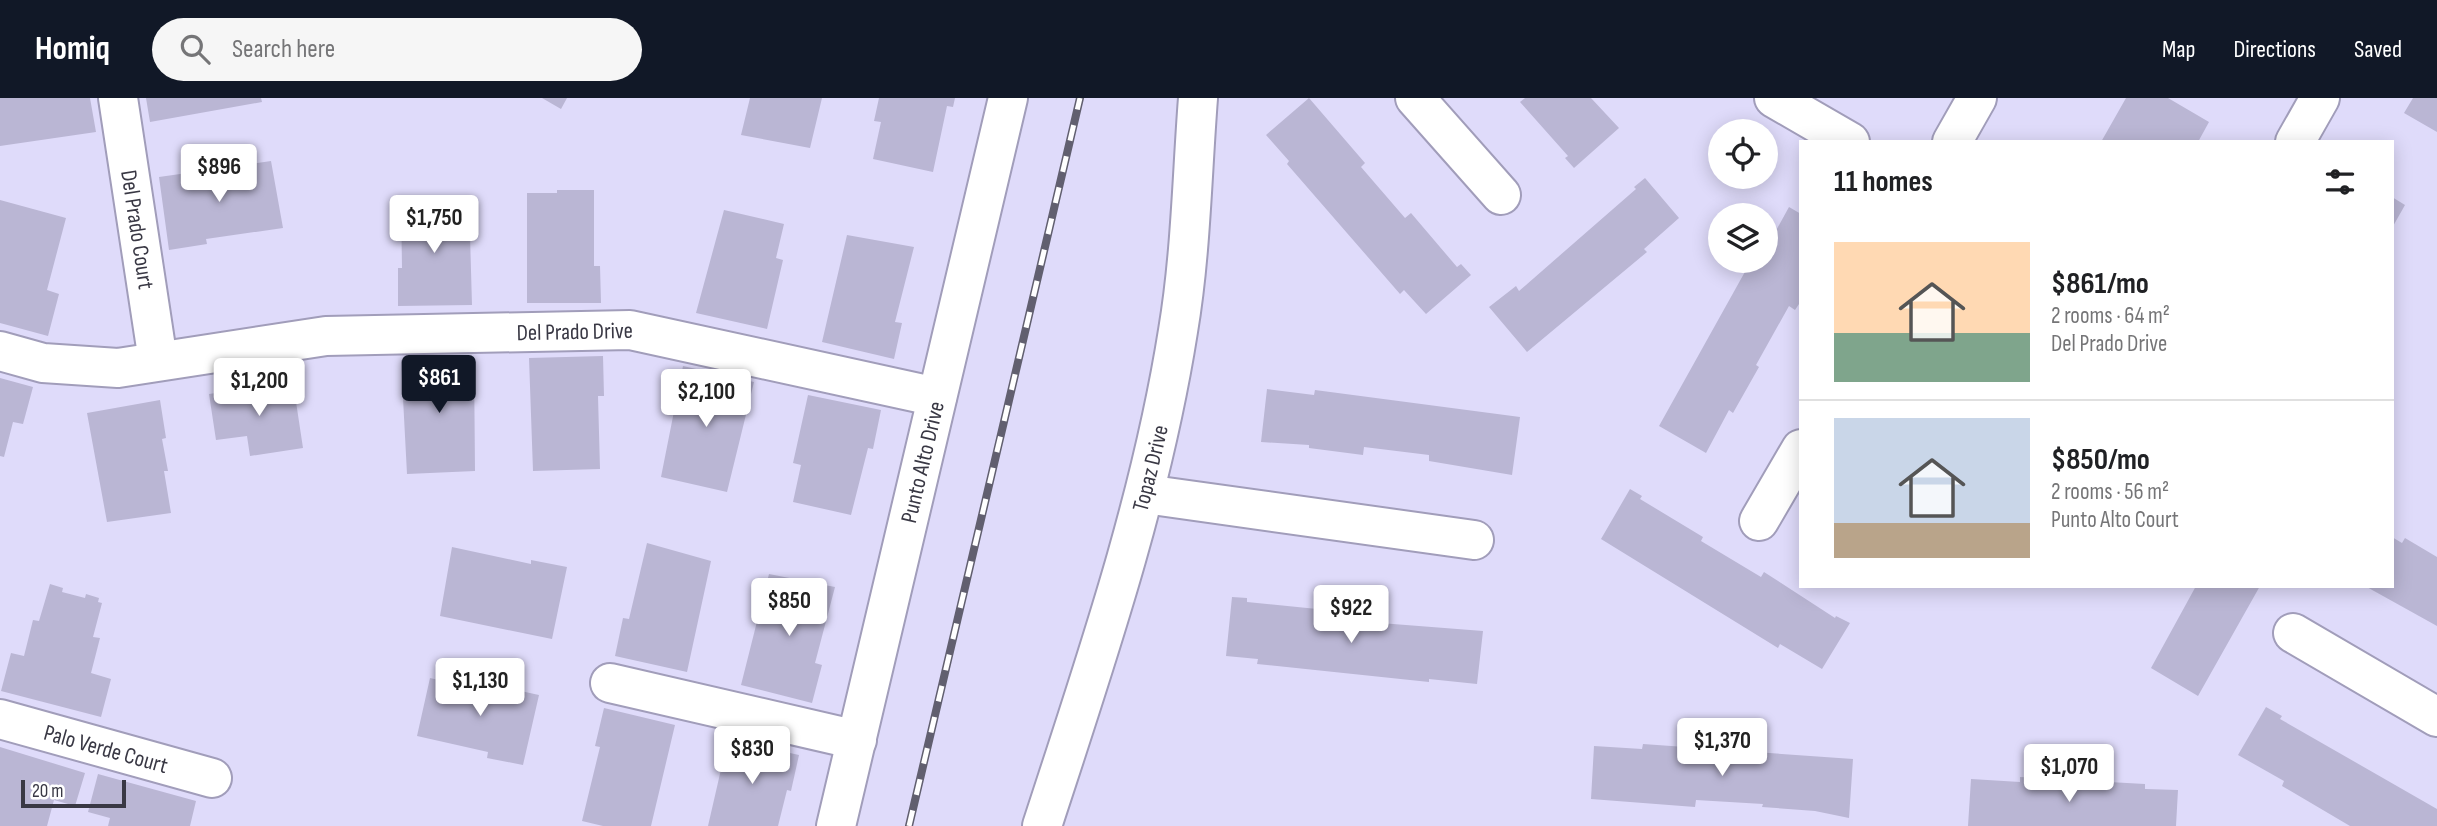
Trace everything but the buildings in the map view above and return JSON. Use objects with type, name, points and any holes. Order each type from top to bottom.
[{"type":"street","name":"Del Prado Court","points":[[118,98],[159,361]]},
{"type":"street","name":"Punto Alto Drive","points":[[836,826],[1008,98]]},
{"type":"street","name":"Topaz Drive","points":[[1042,826],[1129,555],[1145,494],[1179,330],[1198,98]]},
{"type":"street","points":[[1415,98],[1501,195]]},
{"type":"street","points":[[1774,98],[1847,140]]},
{"type":"street","points":[[1953,140],[1978,98]]},
{"type":"street","points":[[2296,140],[2320,98]]},
{"type":"street","name":"Del Prado Drive","points":[[0,352],[44,363],[118,368],[326,336],[629,330],[937,397]]},
{"type":"street","points":[[1759,521],[1799,452]]},
{"type":"street","points":[[1145,494],[1474,540]]},
{"type":"street","points":[[2293,633],[2437,717]]},
{"type":"street","points":[[610,682],[856,740]]},
{"type":"street","name":"Palo Verde Court","points":[[0,719],[212,778]]},
{"type":"railway","points":[[909,826],[1080,98]]}]
